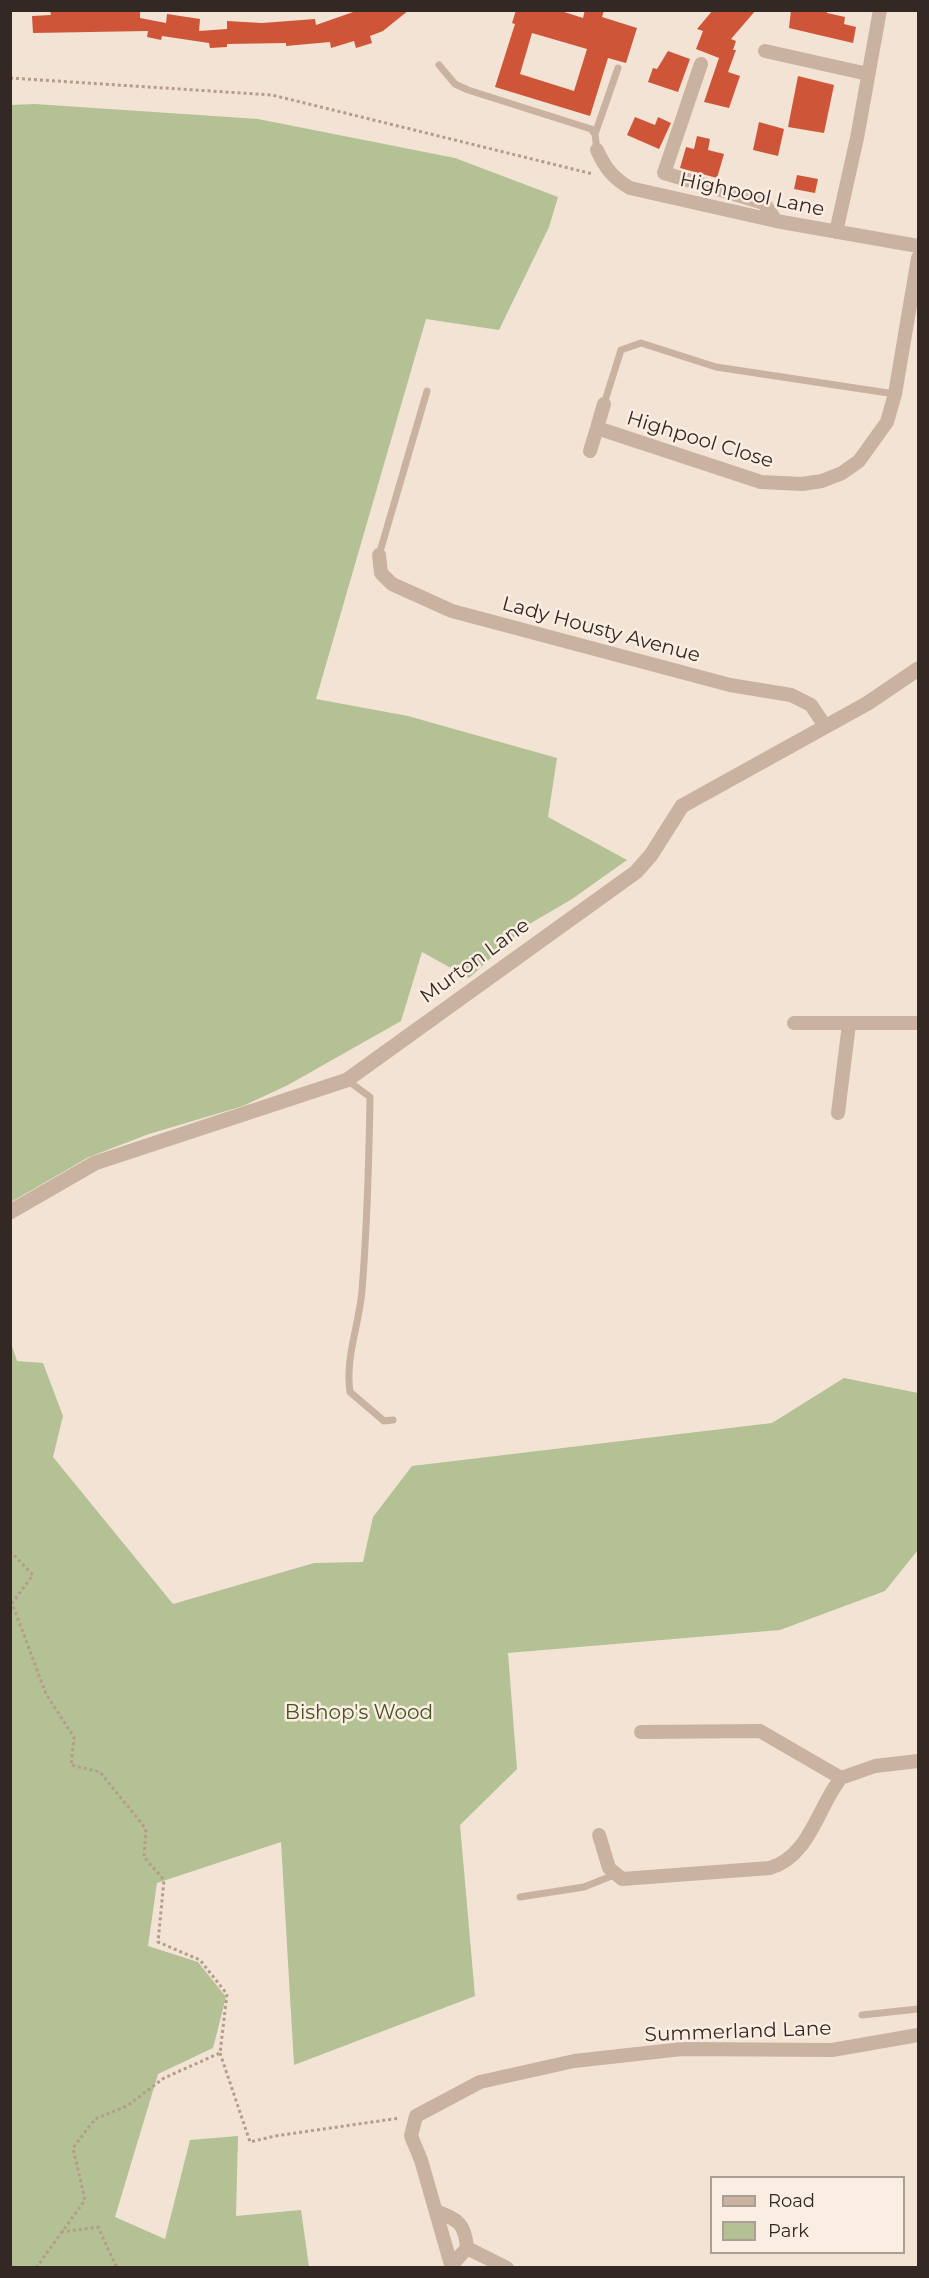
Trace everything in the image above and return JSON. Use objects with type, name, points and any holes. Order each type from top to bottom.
[{"type":"street","points":[[836,232],[857,138],[880,10]]},
{"type":"street","points":[[765,51],[868,74]]},
{"type":"street","points":[[657,194],[701,64]]},
{"type":"street","points":[[597,150],[605,167],[615,180]]},
{"type":"street","points":[[664,173],[764,202],[776,221]]},
{"type":"street","name":"Highpool Lane","points":[[615,180],[630,188],[776,221],[918,246]]},
{"type":"street","name":"Highpool Close","points":[[597,428],[761,482],[802,484],[822,481],[842,473],[859,461],[887,422],[895,394],[918,258]]},
{"type":"street","name":"Highpool Close","points":[[590,451],[604,404]]},
{"type":"street","name":"Lady Housty Avenue","points":[[379,555],[381,573],[392,584],[452,611],[730,685],[791,695],[811,705],[825,726]]},
{"type":"street","name":"Murton Lane","points":[[10,1212],[94,1163],[347,1080],[636,872],[651,855],[682,806],[868,703],[918,669]]},
{"type":"street","points":[[794,1023],[918,1023]]},
{"type":"street","points":[[838,1113],[849,1024]]},
{"type":"street","points":[[641,1732],[760,1731],[841,1778]]},
{"type":"street","points":[[599,1835],[609,1868],[614,1875],[622,1879],[780,1865],[800,1849],[841,1778],[875,1766],[918,1761]]},
{"type":"street","name":"Summerland Lane","points":[[417,2116],[480,2082],[574,2061],[682,2049],[832,2050],[918,2035]]},
{"type":"street","points":[[417,2116],[411,2136],[452,2267]]},
{"type":"street","points":[[436,2211],[456,2219],[466,2232],[467,2247],[452,2267]]},
{"type":"street","points":[[467,2247],[507,2268]]},
{"type":"lane","points":[[439,65],[455,84],[468,90],[591,129],[595,134]]},
{"type":"lane","points":[[597,150],[595,134],[618,68]]},
{"type":"lane","points":[[604,404],[621,350],[641,343],[716,368],[895,394]]},
{"type":"lane","points":[[379,555],[427,392]]},
{"type":"lane","points":[[347,1080],[370,1097],[369,1168],[362,1293],[348,1376],[350,1392],[384,1421],[393,1420]]},
{"type":"lane","points":[[520,1897],[584,1887],[614,1875]]},
{"type":"lane","points":[[862,2015],[918,2009]]},
{"type":"path","points":[[10,78],[272,95],[615,180]]},
{"type":"path","points":[[10,1551],[33,1575],[12,1603],[46,1694],[74,1737],[71,1765],[100,1772],[146,1829],[144,1857],[164,1880],[158,1942],[200,1960],[226,1994],[220,2053],[250,2142],[274,2136],[417,2116]]},
{"type":"path","points":[[36,2268],[85,2200],[74,2148],[95,2120],[127,2106],[164,2078],[220,2053]]},
{"type":"path","points":[[61,2232],[98,2227],[117,2268]]},
{"type":"green space","points":[[35,104],[258,119],[455,158],[558,197],[549,227],[499,330],[426,319],[316,699],[408,716],[557,758],[548,817],[627,860],[572,899],[526,926],[469,978],[422,952],[401,1021],[288,1085],[243,1106],[149,1134],[89,1157],[11,1202],[10,105]]},
{"type":"green space","name":"Bishop's Wood","points":[[10,1340],[17,1361],[43,1363],[63,1416],[53,1457],[173,1604],[314,1563],[363,1562],[373,1517],[412,1466],[772,1423],[844,1378],[918,1393],[918,1550],[885,1591],[780,1630],[508,1653],[517,1769],[460,1825],[475,1996],[294,2065],[281,1842],[157,1883],[148,1946],[198,1962],[226,1997],[213,2048],[158,2074],[115,2217],[165,2239],[190,2140],[238,2136],[236,2216],[301,2210],[309,2267],[11,2267]]},
{"type":"building","points":[[50,10],[140,10],[140,18],[166,23],[167,14],[200,19],[199,31],[227,29],[227,21],[262,23],[315,19],[316,25],[359,10],[409,10],[383,31],[370,36],[372,43],[356,48],[354,41],[331,48],[330,42],[286,46],[286,43],[227,44],[227,47],[210,48],[209,43],[162,36],[161,40],[147,37],[148,31],[33,33],[32,16],[51,15]]},
{"type":"building","points":[[516,10],[558,10],[583,18],[585,10],[604,10],[602,17],[637,28],[626,63],[608,58],[590,116],[495,87],[515,24],[512,23]],"holes":[[[532,33],[587,49],[574,91],[520,74]]]},
{"type":"building","points":[[713,10],[756,10],[731,39],[736,41],[733,50],[736,50],[728,72],[740,76],[729,108],[704,102],[719,58],[696,49],[703,31],[697,29]]},
{"type":"building","points":[[791,10],[827,10],[827,13],[845,17],[844,24],[856,27],[853,43],[789,28]]},
{"type":"building","points":[[668,51],[690,59],[678,92],[648,82],[653,68],[657,69]]},
{"type":"building","points":[[798,76],[834,85],[824,133],[788,127]]},
{"type":"building","points":[[635,117],[655,125],[658,117],[671,123],[659,149],[627,135]]},
{"type":"building","points":[[759,122],[784,129],[778,156],[753,150]]},
{"type":"building","points":[[697,136],[710,139],[708,150],[724,154],[717,178],[680,168],[686,147],[694,149]]},
{"type":"building","points":[[797,175],[818,179],[815,193],[794,189]]}]
